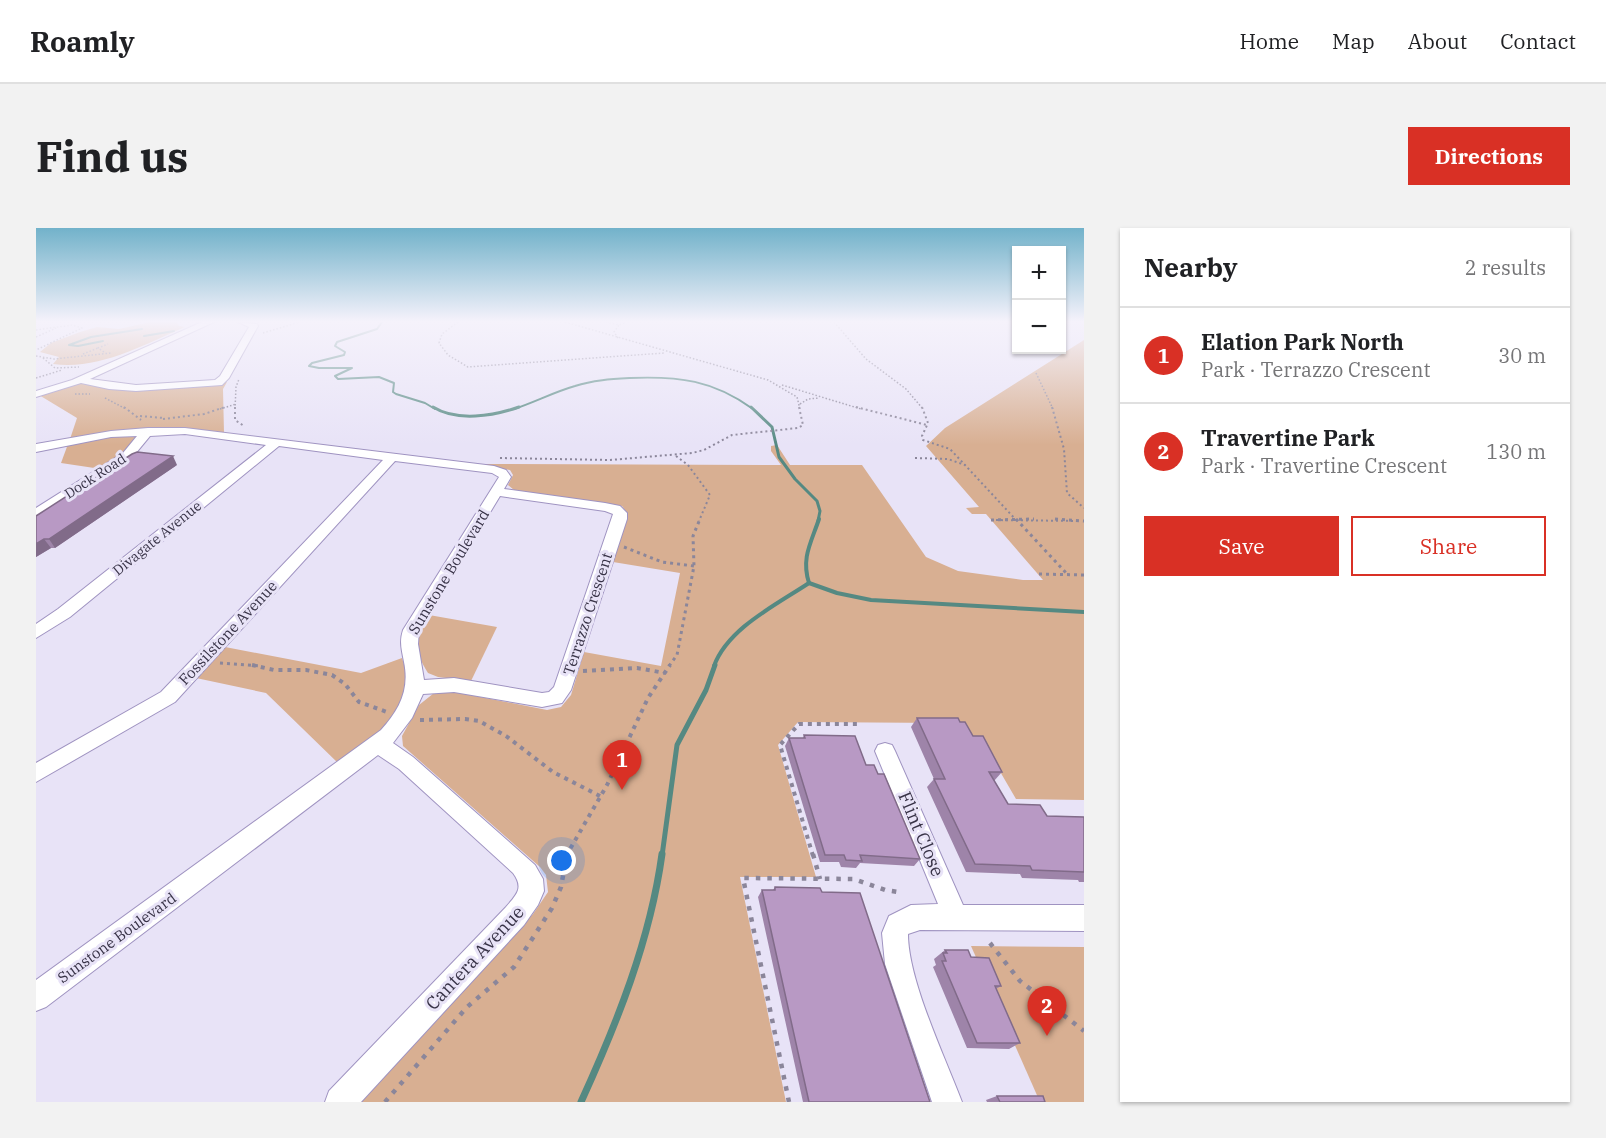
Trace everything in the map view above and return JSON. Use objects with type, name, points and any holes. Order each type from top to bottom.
[{"type":"street","points":[[36,394],[81,380],[118,363]]},
{"type":"street","points":[[81,380],[109,386],[136,388],[218,383],[224,378],[233,363]]},
{"type":"street","points":[[36,448],[141,426],[500,471],[505,477],[497,492]]},
{"type":"street","name":"Dock Road","points":[[36,514],[127,456],[141,426]]},
{"type":"street","name":"Divagate Avenue","points":[[36,632],[64,613],[277,442]]},
{"type":"street","name":"Fossilstone Avenue","points":[[36,773],[158,704],[177,688],[392,457]]},
{"type":"street","name":"Terrazzo Crescent","points":[[415,687],[454,685],[530,699],[550,700],[562,690],[620,515],[615,509],[497,492]]},
{"type":"street","name":"Sunstone Boulevard","points":[[36,997],[379,745],[404,716],[415,687],[416,675],[408,642],[411,630],[497,492]]},
{"type":"street","name":"Cantera Avenue","points":[[340,1102],[515,916],[533,888],[529,874],[521,865],[406,763],[379,745]]},
{"type":"street","name":"Flint Close","points":[[885,752],[956,917]]},
{"type":"street","points":[[947,1102],[898,964],[894,934],[899,923],[906,918],[1084,918]]},
{"type":"path","points":[[462,363],[468,366],[517,363]]},
{"type":"path","points":[[707,363],[894,419],[927,425]]},
{"type":"path","points":[[870,363],[912,395],[924,411],[927,425],[922,436],[923,440],[950,449],[1068,575]]},
{"type":"path","points":[[36,378],[66,368]]},
{"type":"path","points":[[1036,373],[1059,425],[1064,449],[1067,493],[1084,508]]},
{"type":"path","points":[[240,377],[236,387],[235,422],[247,427]]},
{"type":"path","points":[[520,459],[610,460],[675,455],[704,450],[732,435],[792,429],[803,424],[800,404],[794,394],[773,383]]},
{"type":"path","points":[[64,386],[70,389],[70,393],[92,395]]},
{"type":"path","points":[[102,397],[116,402],[141,426]]},
{"type":"path","points":[[800,404],[812,398],[833,401]]},
{"type":"path","points":[[141,426],[165,418],[204,414],[236,404]]},
{"type":"path","points":[[141,426],[165,418]]},
{"type":"path","points":[[428,722],[442,723],[468,718],[478,721],[495,729],[556,774],[601,796],[643,707],[679,648],[693,566],[693,536],[710,495],[688,465],[675,455]]},
{"type":"path","points":[[915,458],[948,459],[965,465]]},
{"type":"path","points":[[991,520],[1084,521]]},
{"type":"path","points":[[611,545],[635,549],[662,562],[693,566]]},
{"type":"path","points":[[1039,574],[1084,575]]},
{"type":"path","points":[[204,660],[229,665],[255,665],[274,670],[306,670],[326,674],[341,680],[359,702],[379,710]]},
{"type":"path","points":[[570,669],[599,672],[637,668],[665,673]]},
{"type":"path","points":[[820,879],[780,745],[799,724],[861,724]]},
{"type":"path","points":[[789,1102],[743,878],[854,879],[866,882],[880,891],[898,892]]},
{"type":"path","points":[[990,943],[998,957],[1021,984],[1084,1031]]},
{"type":"shaded area","points":[[54,363],[89,363],[70,365]]},
{"type":"shaded area","points":[[1048,363],[1084,363],[1084,800],[1016,799],[984,744],[947,723],[798,722],[778,745],[816,877],[740,877],[786,1102],[359,1102],[533,914],[548,892],[546,875],[540,867],[403,746],[402,736],[419,705],[434,693],[450,691],[547,710],[561,707],[571,695],[584,652],[661,666],[680,573],[613,562],[628,514],[622,506],[514,490],[508,485],[513,475],[510,470],[473,464],[781,465],[771,451],[771,446],[777,445],[790,465],[862,465],[926,557],[958,571],[1023,580],[1043,580],[986,514],[972,514],[966,508],[979,507],[926,446],[945,428]]},
{"type":"shaded area","points":[[227,382],[223,389],[224,433],[189,429],[70,439],[77,418],[39,395],[81,383],[146,390],[213,386]]},
{"type":"shaded area","points":[[133,435],[137,438],[127,451],[101,469],[61,463],[68,444],[106,436]]},
{"type":"shaded area","points":[[429,615],[497,627],[471,681],[438,677],[428,673],[420,657],[418,643],[421,630]]},
{"type":"shaded area","points":[[225,647],[361,673],[402,658],[406,676],[405,692],[399,707],[379,732],[339,764],[266,693],[196,678]]},
{"type":"shaded area","points":[[971,946],[1084,947],[1084,1102],[1040,1102]]},
{"type":"building","points":[[137,452],[173,456],[49,539],[36,544],[36,516]]},
{"type":"building","points":[[917,718],[958,718],[960,722],[965,722],[973,736],[983,736],[1002,772],[989,772],[1008,804],[1040,805],[1047,816],[1084,817],[1084,872],[1032,870],[1030,866],[975,864],[934,779],[945,779]]},
{"type":"building","points":[[804,735],[855,736],[866,765],[874,765],[878,774],[884,774],[920,859],[860,855],[862,861],[846,860],[844,855],[825,855],[789,738],[805,738]]},
{"type":"building","points":[[775,887],[820,888],[822,892],[860,893],[930,1102],[809,1102],[762,890],[775,890]]},
{"type":"building","points":[[945,950],[968,950],[971,957],[989,958],[1001,986],[995,986],[1020,1043],[977,1043],[942,961],[946,961],[943,953],[947,953]]},
{"type":"building","points":[[997,1096],[1043,1096],[1045,1102],[1000,1102]]},
{"type":"waterway","points":[[313,363],[309,366],[352,368],[335,376],[338,379],[379,377],[394,383],[393,392],[396,394],[425,403],[435,409]]},
{"type":"waterway","points":[[514,409],[589,382],[648,378],[680,379],[709,386],[738,399],[753,409]]},
{"type":"waterway","points":[[433,407],[453,415],[464,416],[487,415],[519,407]]},
{"type":"waterway","points":[[751,407],[772,427],[779,457],[795,479],[817,501],[820,511],[818,521]]},
{"type":"waterway","points":[[809,583],[807,558],[819,519]]},
{"type":"waterway","points":[[714,666],[730,640],[754,618],[809,583]]},
{"type":"waterway","points":[[809,583],[837,593],[871,600],[1084,612]]},
{"type":"waterway","points":[[662,856],[677,745],[706,690],[715,665]]},
{"type":"waterway","points":[[581,1102],[619,1012],[641,950],[657,886],[662,854]]},
{"type":"place","name":"Elation Park North","points":[[622,790]]},
{"type":"place","name":"Travertine Park","points":[[1047,1036]]}]
